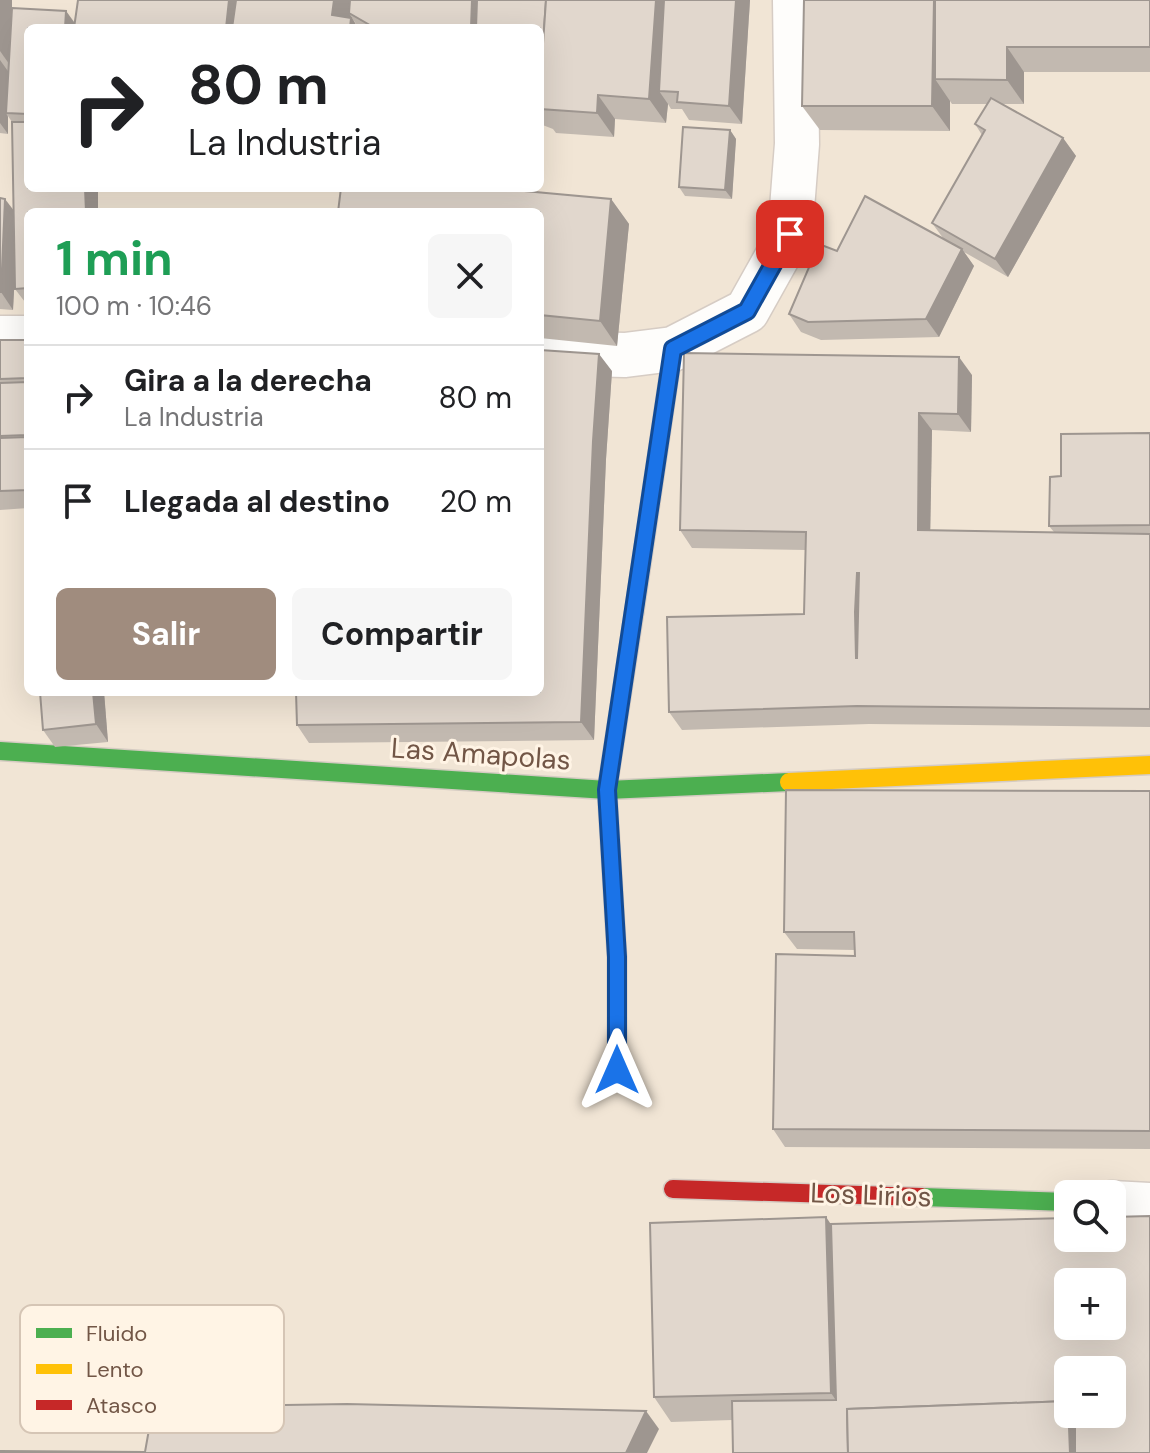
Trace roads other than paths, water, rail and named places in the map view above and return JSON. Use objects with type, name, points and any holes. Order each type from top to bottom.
[{"type":"street","points":[[544,353],[625,355],[673,349],[747,311],[790,234],[797,144],[795,0]]},
{"type":"street","points":[[0,338],[24,338]]},
{"type":"street","points":[[617,1070],[617,957],[607,790],[673,349]]},
{"type":"street","name":"Las Amapolas","points":[[0,751],[607,790],[1150,765]]},
{"type":"street","name":"Los Lirios","points":[[673,1189],[1054,1202]]},
{"type":"street","points":[[1126,1204],[1150,1205]]}]
